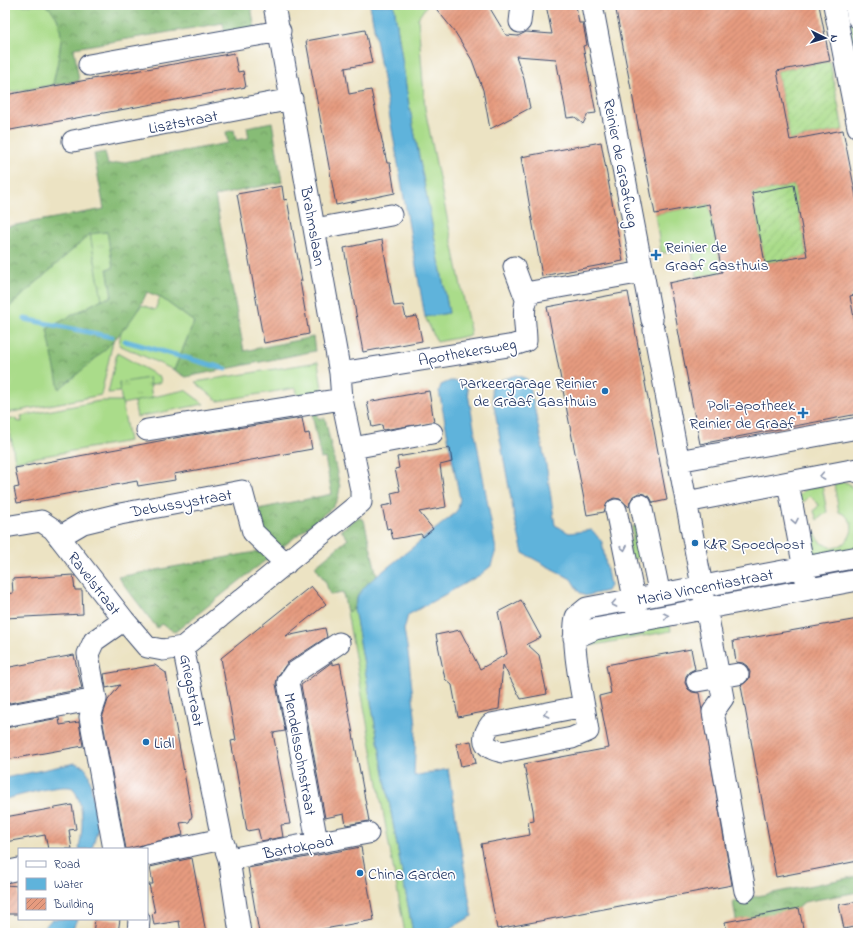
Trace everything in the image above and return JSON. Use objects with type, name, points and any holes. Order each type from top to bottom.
[{"type":"main road","points":[[856,5],[858,17]]},
{"type":"street","name":"Brahmslaan","points":[[274,5],[280,31],[340,373],[342,399],[361,490],[361,502]]},
{"type":"street","name":"Reinier de Graafweg","points":[[592,5],[702,587],[707,608],[729,675],[723,698],[713,712],[745,891]]},
{"type":"street","points":[[834,5],[858,127]]},
{"type":"street","points":[[89,65],[280,31]]},
{"type":"street","name":"Lisztstraat","points":[[73,141],[292,99]]},
{"type":"street","points":[[315,229],[391,215]]},
{"type":"street","points":[[514,267],[526,299]]},
{"type":"street","points":[[526,299],[531,292],[643,272]]},
{"type":"street","name":"Apothekersweg","points":[[340,373],[514,345],[526,341],[523,309],[526,299]]},
{"type":"street","points":[[147,430],[342,399]]},
{"type":"street","points":[[678,461],[858,428]]},
{"type":"street","points":[[353,448],[432,433]]},
{"type":"street","points":[[686,502],[858,469],[858,472]]},
{"type":"street","points":[[788,483],[808,590]]},
{"type":"street","name":"Debussystraat","points":[[59,537],[83,523],[120,514],[242,491],[253,532],[286,564]]},
{"type":"street","name":"Griegstraat","points":[[240,933],[229,859],[222,839],[183,647],[361,502]]},
{"type":"street","points":[[641,505],[658,586],[664,593]]},
{"type":"street","points":[[616,510],[637,613],[644,620]]},
{"type":"street","name":"Ravelstraat","points":[[5,527],[41,521],[53,529],[147,647],[163,650],[183,647]]},
{"type":"street","name":"Maria Vincentiastraat","points":[[584,706],[491,724],[484,738],[486,745],[492,750],[503,752],[572,738],[588,731],[574,638],[576,617],[587,608],[858,557]]},
{"type":"street","name":"Maria Vincentiastraat","points":[[574,638],[595,629],[858,580]]},
{"type":"street","points":[[113,844],[90,717],[96,699],[88,654],[94,641],[124,620]]},
{"type":"street","name":"Mendelssohnstraat","points":[[317,842],[288,682],[294,673],[339,643]]},
{"type":"street","points":[[697,681],[729,675]]},
{"type":"street","points":[[5,716],[96,699]]},
{"type":"street","name":"Bartokpad","points":[[229,859],[368,833]]},
{"type":"street","points":[[148,855],[222,839]]},
{"type":"street","points":[[5,872],[18,869]]},
{"type":"street","points":[[138,933],[139,920]]},
{"type":"green space","points":[[5,5],[45,5],[53,12],[58,21],[61,42],[53,85],[5,93]]},
{"type":"green space","points":[[45,5],[251,5],[255,31],[226,37],[223,23],[74,48],[79,81],[53,85],[61,42],[60,31],[58,21],[53,12]]},
{"type":"green space","points":[[394,5],[427,5],[418,18],[425,109],[471,335],[437,342],[425,317],[449,313],[408,99]]},
{"type":"green space","points":[[843,5],[851,5],[858,40],[858,81]]},
{"type":"green space","points":[[830,61],[843,130],[790,140],[777,71]]},
{"type":"green space","points":[[272,122],[282,182],[215,196],[244,351],[313,337],[315,351],[186,377],[174,370],[194,322],[160,297],[147,292],[140,306],[121,333],[97,357],[59,389],[47,329],[102,299],[112,297],[107,268],[113,267],[107,232],[90,234],[5,311],[5,227],[104,209],[94,154],[105,152],[108,165],[228,143],[226,132],[234,130],[236,140],[249,138],[247,127]]},
{"type":"green space","points":[[794,185],[807,256],[765,263],[752,193]]},
{"type":"green space","points":[[709,204],[722,272],[697,277],[691,248],[667,253],[661,252],[655,214]]},
{"type":"green space","points":[[107,232],[113,268],[107,269],[112,297],[102,299],[90,234]]},
{"type":"green space","points":[[90,234],[102,299],[47,329],[94,360],[113,341],[101,395],[7,413],[5,399],[5,311]]},
{"type":"green space","points":[[160,297],[194,322],[174,370],[119,345],[121,330],[142,305],[155,310]]},
{"type":"green space","points":[[117,353],[160,377],[161,382],[150,385],[149,378],[119,384],[120,392],[108,393]]},
{"type":"green space","points":[[318,362],[323,395],[298,399],[296,388],[218,401],[195,382]]},
{"type":"green space","points":[[149,378],[152,398],[122,404],[119,383]]},
{"type":"green space","points":[[185,390],[204,404],[137,417],[134,401]]},
{"type":"green space","points":[[100,401],[122,401],[129,441],[15,461],[8,420],[16,418],[16,421],[22,422],[21,416]]},
{"type":"green space","points":[[312,413],[317,413],[319,419],[325,418],[340,487],[338,498],[333,507],[175,632],[162,624],[157,628],[118,577],[261,551],[253,510],[332,494],[325,458],[321,459]]},
{"type":"green space","points":[[842,482],[848,483],[855,495],[858,514],[858,550],[815,557],[811,555],[807,544],[815,533],[821,543],[833,548],[840,546],[845,542],[851,532],[852,526],[850,520],[839,512],[834,484]]},
{"type":"green space","points":[[822,485],[827,512],[817,520],[814,511],[819,505],[810,496],[804,502],[798,499],[799,495],[804,490]]},
{"type":"green space","points":[[358,517],[364,520],[377,576],[358,595],[354,609],[347,612],[343,593],[330,595],[326,583],[315,566],[348,539],[341,530]]},
{"type":"green space","points":[[639,525],[642,557],[631,559],[629,544],[633,536],[632,527]]},
{"type":"green space","points":[[354,609],[413,933],[405,933],[347,612]]},
{"type":"green space","points":[[669,619],[671,631],[589,646],[593,639]]},
{"type":"green space","points":[[858,876],[858,892],[804,902],[793,912],[736,920],[733,901]]},
{"type":"water","points":[[370,5],[394,5],[408,99],[449,313],[425,317]]},
{"type":"water","points":[[516,375],[527,379],[530,386],[547,470],[555,525],[569,533],[592,530],[602,542],[610,586],[607,591],[585,596],[579,592],[571,579],[523,553],[515,520],[491,390],[494,382]]},
{"type":"water","points":[[450,381],[457,381],[467,388],[496,550],[491,566],[480,575],[408,615],[404,630],[408,652],[416,725],[414,776],[448,769],[472,916],[443,933],[413,933],[354,609],[358,595],[368,583],[453,515],[458,509],[460,499],[439,391],[441,385]]},
{"type":"water","points":[[75,763],[84,766],[89,775],[98,827],[92,848],[79,848],[82,818],[80,803],[73,788],[50,788],[5,799],[5,778]]},
{"type":"water","points":[[51,920],[77,920],[71,933],[5,933],[44,928]]},
{"type":"building","points":[[433,5],[488,5],[506,35],[518,36],[526,32],[552,34],[546,5],[576,5],[579,23],[583,23],[587,45],[583,46],[596,113],[588,114],[583,124],[575,117],[567,118],[556,59],[516,56],[524,79],[530,108],[490,129],[483,90],[472,60],[455,32]]},
{"type":"building","points":[[615,5],[819,5],[830,61],[777,71],[790,140],[843,130],[858,207],[858,294],[850,296],[856,329],[858,329],[858,414],[700,444],[669,283],[722,272],[709,204],[655,214]],"holes":[[[794,185],[807,256],[765,263],[752,193]]]},
{"type":"building","points":[[365,30],[372,63],[345,68],[349,94],[371,90],[387,163],[390,163],[395,193],[336,205],[306,41]]},
{"type":"building","points":[[234,53],[238,72],[243,71],[246,87],[5,131],[5,95]]},
{"type":"building","points":[[601,142],[623,261],[542,276],[521,157]]},
{"type":"building","points":[[282,186],[284,200],[287,199],[302,281],[300,281],[309,334],[264,343],[237,194]]},
{"type":"building","points":[[382,240],[394,306],[403,305],[406,318],[417,316],[422,341],[363,352],[344,248]]},
{"type":"building","name":"Parkeergarage Reinier de Graaf Gasthuis","points":[[628,292],[667,500],[653,503],[650,497],[639,493],[633,496],[629,507],[620,499],[614,498],[608,501],[604,512],[587,515],[547,307]]},
{"type":"building","points":[[429,391],[434,422],[383,430],[382,425],[372,427],[367,402]]},
{"type":"building","points":[[302,418],[305,434],[309,433],[312,449],[174,474],[175,480],[138,486],[137,481],[17,503],[14,488],[19,487],[15,468],[186,436]]},
{"type":"building","points":[[450,448],[452,462],[440,465],[446,507],[419,512],[433,529],[423,537],[421,534],[393,539],[390,528],[387,529],[382,506],[393,504],[391,493],[400,491],[395,469],[399,468],[397,457]]},
{"type":"building","points":[[73,575],[75,590],[82,590],[83,614],[5,618],[5,594],[13,593],[12,579]]},
{"type":"building","points":[[311,586],[326,604],[286,636],[325,628],[327,637],[287,663],[278,676],[276,684],[285,731],[273,733],[290,824],[281,825],[283,837],[261,841],[258,829],[247,831],[231,741],[236,740],[221,658]]},
{"type":"building","points":[[521,600],[541,637],[527,644],[539,655],[547,694],[521,699],[503,665],[499,709],[458,717],[452,685],[445,679],[436,635],[460,630],[480,669],[507,654],[498,612]]},
{"type":"building","points":[[858,619],[858,861],[776,877],[741,686],[749,679],[750,672],[747,666],[743,663],[736,662],[733,641]]},
{"type":"building","points":[[691,649],[695,669],[689,672],[686,676],[685,683],[688,689],[692,692],[699,693],[732,885],[497,929],[481,844],[530,835],[528,822],[534,821],[524,764],[609,748],[599,696],[611,693],[606,665]]},
{"type":"building","points":[[74,655],[82,689],[5,704],[5,668]]},
{"type":"building","points":[[332,662],[332,665],[340,663],[369,821],[346,825],[344,814],[325,818],[301,685]]},
{"type":"building","points":[[155,665],[166,673],[192,816],[189,822],[180,823],[183,835],[126,848],[102,718],[108,700],[120,685],[106,688],[104,674]]},
{"type":"building","points":[[59,718],[60,725],[79,722],[83,746],[5,760],[5,728]]},
{"type":"building","points":[[471,741],[476,763],[461,766],[456,744]]},
{"type":"building","points":[[72,805],[76,829],[69,830],[72,848],[48,848],[45,835],[5,842],[5,817]]},
{"type":"building","points":[[361,847],[374,920],[302,933],[259,933],[248,868]]},
{"type":"building","points":[[192,858],[206,933],[181,933],[179,921],[154,925],[152,914],[155,913],[149,884],[153,884],[150,867]]},
{"type":"building","points":[[5,885],[18,886],[18,914],[5,914]]},
{"type":"building","points":[[858,901],[858,926],[844,929],[839,905]]},
{"type":"building","points":[[799,908],[804,933],[727,933],[725,922]]},
{"type":"building","points":[[95,920],[120,920],[118,933],[93,933]]},
{"type":"waterway","points":[[25,319],[112,337]]},
{"type":"waterway","points":[[125,341],[226,369]]},
{"type":"place","name":"Reinier de Graaf Gasthuis","points":[[656,255]]},
{"type":"place","name":"Parkeergarage Reinier de Graaf Gasthuis","points":[[605,391]]},
{"type":"place","name":"Poli-apotheek Reinier de Graaf","points":[[803,413]]},
{"type":"place","name":"K&R Spoedpost","points":[[695,543]]},
{"type":"place","name":"Lidl","points":[[146,742]]},
{"type":"place","name":"China Garden","points":[[360,873]]}]
